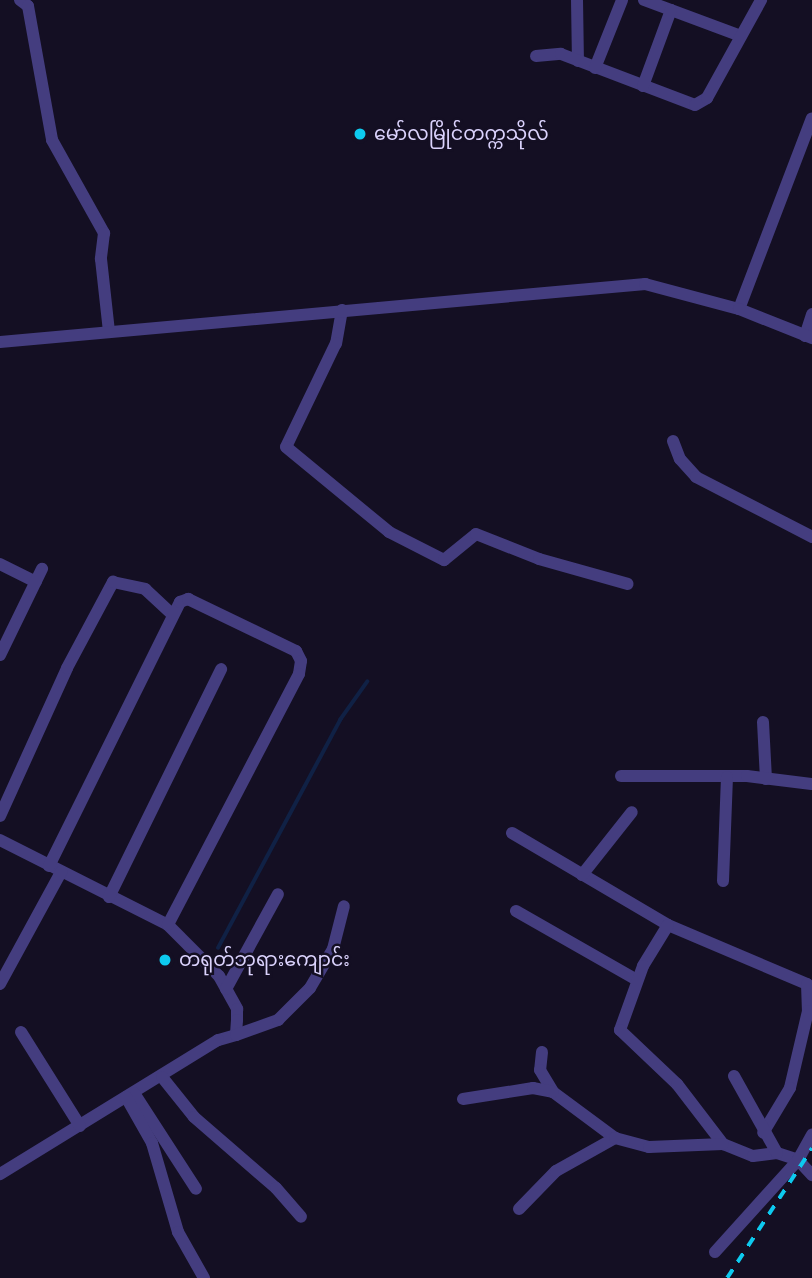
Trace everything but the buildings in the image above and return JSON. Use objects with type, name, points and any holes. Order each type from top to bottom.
[{"type":"street","points":[[20,0],[28,6],[52,140],[104,233],[101,259],[109,331]]},
{"type":"street","points":[[577,0],[578,61]]},
{"type":"street","points":[[595,68],[622,0]]},
{"type":"street","points":[[644,0],[741,36]]},
{"type":"street","points":[[536,56],[561,54],[689,105],[701,103],[761,0]]},
{"type":"street","points":[[643,86],[671,10]]},
{"type":"street","points":[[739,309],[812,118]]},
{"type":"street","points":[[0,342],[645,284],[739,309],[809,337],[812,314]]},
{"type":"street","points":[[342,310],[336,343],[286,447],[389,533],[444,560],[476,534],[539,559],[628,584]]},
{"type":"street","points":[[673,441],[680,459],[696,477],[812,537]]},
{"type":"street","points":[[0,564],[36,582]]},
{"type":"street","points":[[1,650],[42,569]]},
{"type":"street","points":[[0,816],[67,668],[113,582],[145,589],[173,615]]},
{"type":"street","points":[[0,984],[173,615],[180,602],[188,599],[296,651],[301,661],[299,674],[168,925]]},
{"type":"street","points":[[109,897],[221,669]]},
{"type":"street","points":[[763,722],[766,779]]},
{"type":"street","points":[[621,776],[727,777],[812,784]]},
{"type":"street","points":[[723,881],[727,777]]},
{"type":"street","points":[[582,875],[632,811]]},
{"type":"street","points":[[512,833],[667,925],[807,984],[808,1011],[790,1088],[764,1133]]},
{"type":"street","points":[[0,841],[168,925],[197,949],[226,989],[237,1009],[236,1035]]},
{"type":"street","points":[[226,989],[278,894]]},
{"type":"street","points":[[0,1174],[162,1077],[218,1040],[278,1020],[310,988],[333,949],[344,906]]},
{"type":"street","points":[[516,911],[637,980]]},
{"type":"street","points":[[667,925],[637,980],[620,1030],[677,1084],[723,1144]]},
{"type":"street","points":[[21,1032],[80,1126]]},
{"type":"street","points":[[542,1052],[540,1070],[553,1091],[615,1138],[649,1146],[723,1144],[753,1156],[777,1153],[798,1160],[812,1175]]},
{"type":"street","points":[[734,1076],[777,1153]]},
{"type":"street","points":[[162,1077],[194,1117],[276,1188],[301,1217]]},
{"type":"street","points":[[463,1099],[533,1088],[553,1091]]},
{"type":"street","points":[[130,1095],[197,1189]]},
{"type":"street","points":[[130,1095],[152,1143],[178,1232],[204,1278]]},
{"type":"street","points":[[715,1252],[798,1160],[812,1135]]},
{"type":"street","points":[[519,1209],[556,1171],[615,1138]]},
{"type":"waterway","points":[[218,948],[340,720],[367,682]]},
{"type":"railway","points":[[727,1278],[812,1148]]},
{"type":"place","name":"မော်လမြိုင်တက္ကသိုလ်","points":[[360,134]]},
{"type":"place","name":"တရုတ်ဘုရားကျောင်း","points":[[165,960]]}]
